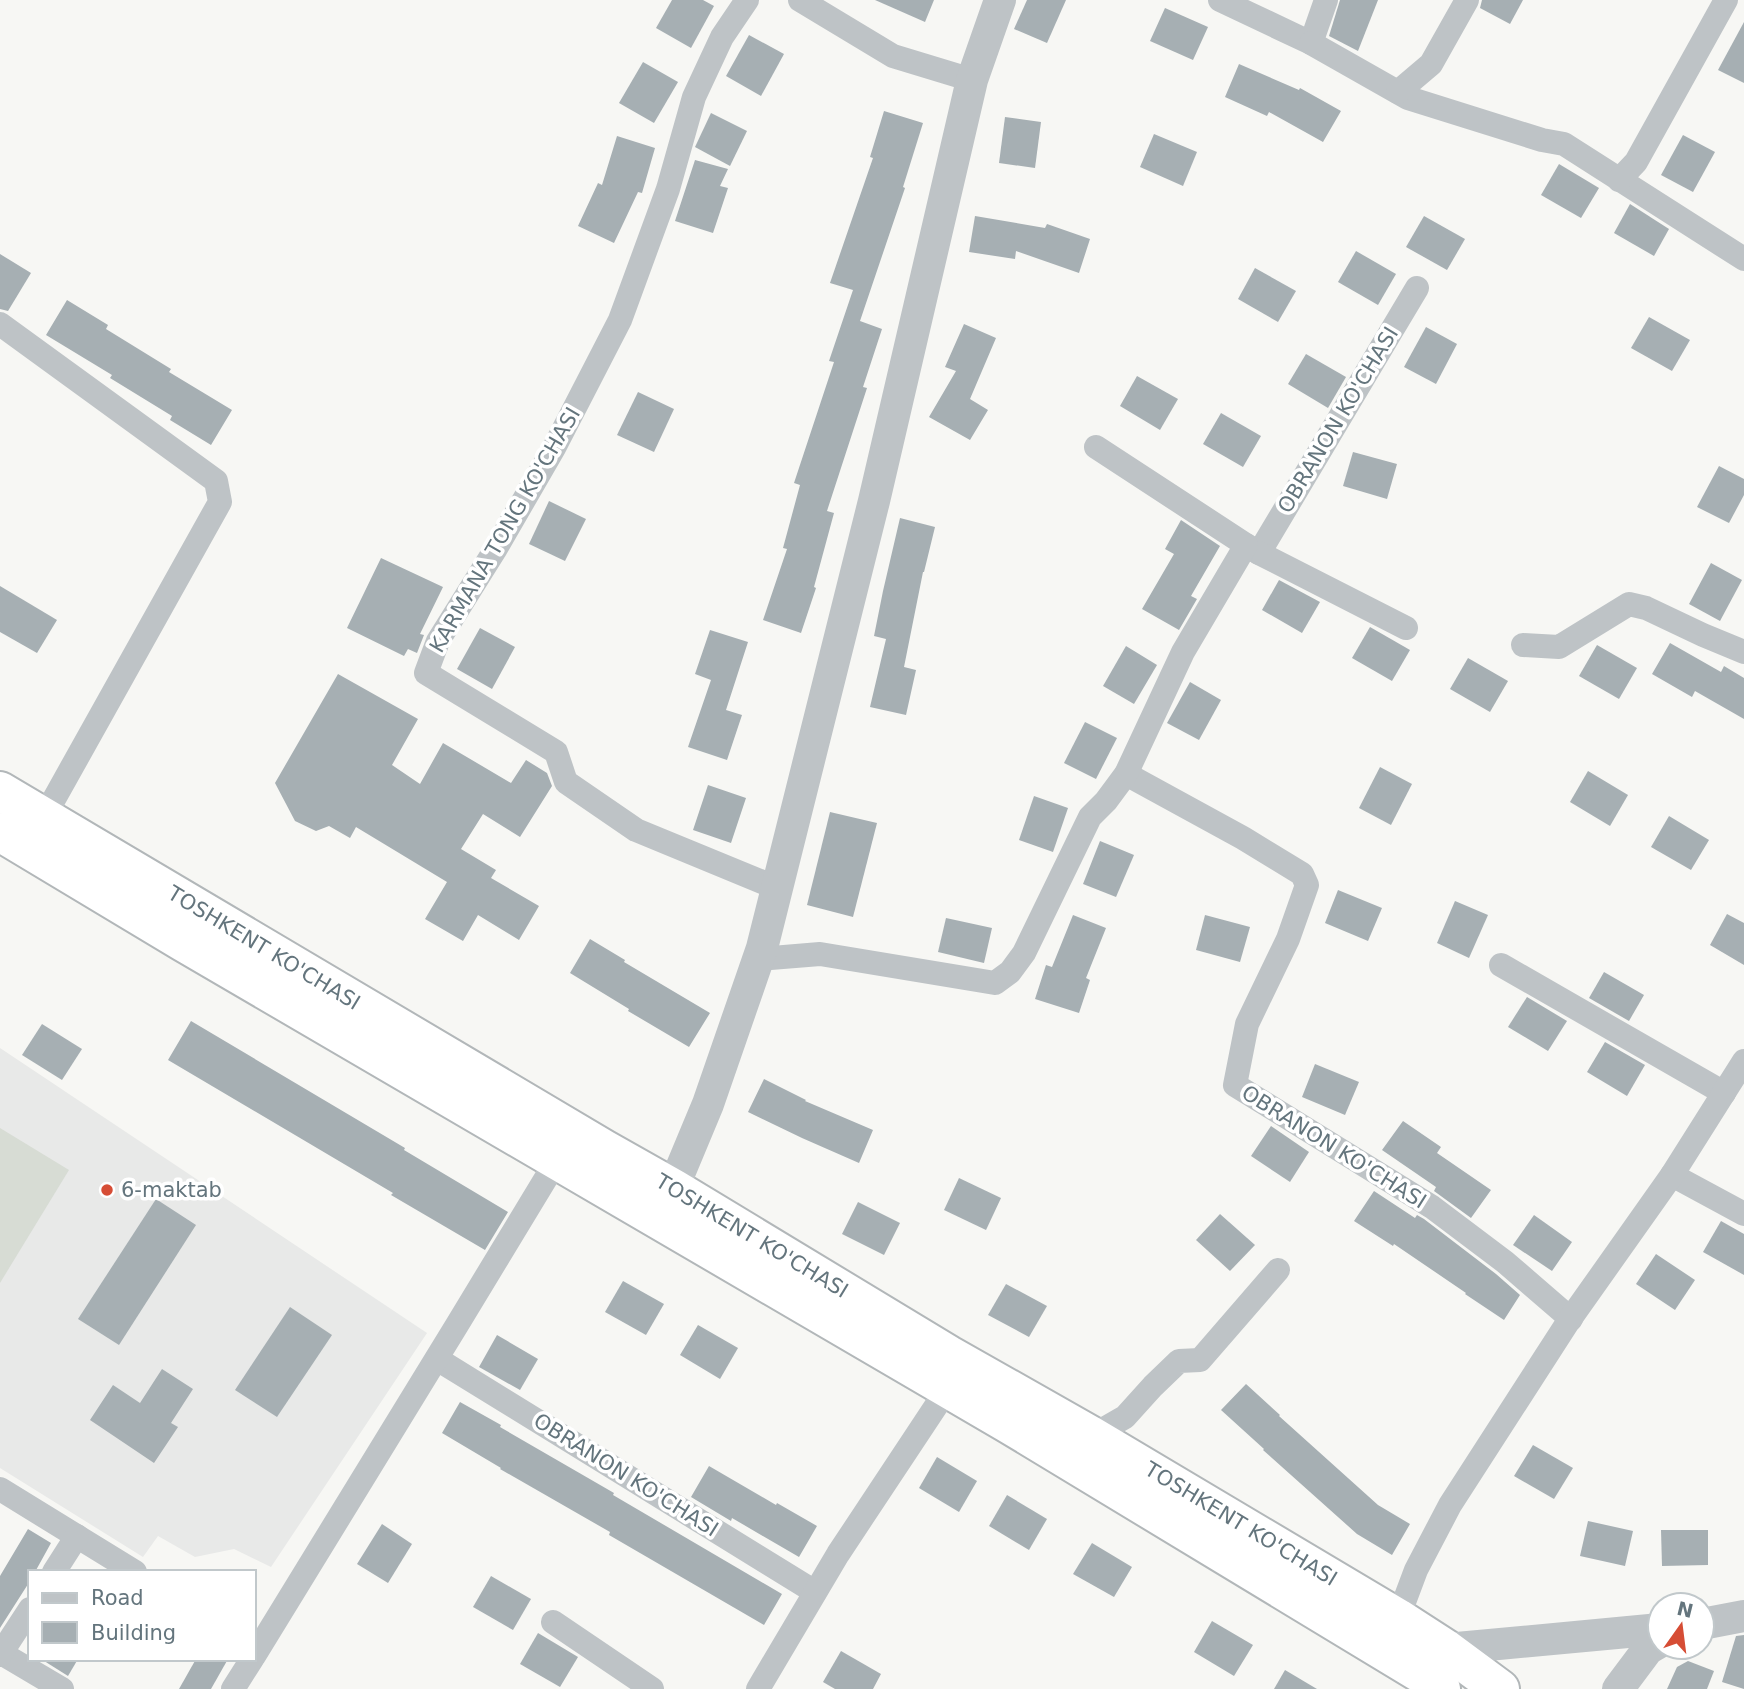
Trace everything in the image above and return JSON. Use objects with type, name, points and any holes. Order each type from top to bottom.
[{"type":"highway","name":"TOSHKENT KO'CHASI","points":[[0,791],[673,1188],[949,1355],[1092,1436],[1398,1618],[1500,1689]]},
{"type":"highway","name":"TOSHKENT KO'CHASI","points":[[0,832],[207,956],[948,1388],[1408,1666],[1441,1689]]},
{"type":"street","name":"KARMANA TONG KO'CHASI","points":[[747,0],[722,37],[694,97],[668,189],[620,320],[554,449],[438,641],[426,673],[556,752],[566,782],[635,831],[777,888]]},
{"type":"street","points":[[800,0],[892,56],[972,80]]},
{"type":"street","points":[[673,1188],[708,1104],[758,959],[874,501],[972,80],[1000,0]]},
{"type":"street","points":[[1220,0],[1311,43],[1408,98],[1542,140],[1564,144],[1744,259]]},
{"type":"street","points":[[1311,43],[1326,0]]},
{"type":"street","points":[[1398,92],[1431,64],[1467,0]]},
{"type":"street","points":[[1619,180],[1636,162],[1726,0]]},
{"type":"street","name":"OBRANON KO'CHASI","points":[[758,959],[820,954],[995,983],[1010,972],[1024,953],[1090,817],[1126,774],[1183,652],[1252,549],[1417,288]]},
{"type":"street","points":[[0,324],[216,481],[220,502],[44,817]]},
{"type":"street","points":[[1096,447],[1252,549],[1406,628]]},
{"type":"street","points":[[1523,645],[1559,647],[1629,604],[1646,608],[1744,652]]},
{"type":"street","name":"OBRANON KO'CHASI","points":[[1126,774],[1255,845],[1302,874],[1307,884],[1288,939],[1247,1024],[1235,1085],[1432,1207],[1505,1262],[1571,1319]]},
{"type":"street","points":[[1502,965],[1724,1093]]},
{"type":"street","points":[[1398,1618],[1416,1570],[1450,1505],[1571,1319],[1672,1175],[1744,1062]]},
{"type":"street","points":[[256,1648],[437,1359],[557,1160]]},
{"type":"street","points":[[1672,1175],[1744,1214]]},
{"type":"street","points":[[1092,1436],[1125,1417],[1179,1361],[1200,1360],[1278,1270]]},
{"type":"street","name":"OBRANON KO'CHASI","points":[[437,1359],[815,1592]]},
{"type":"street","points":[[758,1689],[838,1554],[948,1388]]},
{"type":"street","points":[[0,1489],[132,1570]]},
{"type":"street","points":[[55,1570],[77,1536]]},
{"type":"street","points":[[28,1612],[0,1654],[62,1689]]},
{"type":"street","points":[[1716,1621],[1744,1616]]},
{"type":"street","points":[[553,1622],[652,1689]]},
{"type":"street","points":[[1446,1649],[1646,1630]]},
{"type":"street","points":[[1618,1689],[1646,1652]]},
{"type":"street","points":[[233,1689],[248,1661]]},
{"type":"shaded area","name":"6-maktab","points":[[0,1048],[427,1333],[271,1567],[234,1549],[195,1557],[158,1536],[143,1557],[0,1468]]},
{"type":"shaded area","points":[[0,1128],[69,1170],[0,1283]]},
{"type":"building","points":[[672,0],[703,0],[714,6],[691,48],[656,28]]},
{"type":"building","points":[[875,0],[934,0],[925,22]]},
{"type":"building","points":[[1027,0],[1066,0],[1047,43],[1014,29]]},
{"type":"building","points":[[1340,0],[1378,0],[1358,51],[1329,36]]},
{"type":"building","points":[[1482,0],[1523,0],[1510,24],[1480,8]]},
{"type":"building","points":[[1165,8],[1208,27],[1193,60],[1150,41]]},
{"type":"building","points":[[1744,22],[1744,83],[1718,70]]},
{"type":"building","points":[[749,35],[784,54],[761,96],[726,76]]},
{"type":"building","points":[[643,62],[678,82],[654,123],[619,103]]},
{"type":"building","points":[[1239,64],[1299,90],[1300,88],[1341,111],[1323,142],[1269,112],[1267,116],[1225,97]]},
{"type":"building","points":[[884,111],[923,123],[903,187],[905,188],[860,321],[882,329],[863,387],[867,388],[827,511],[834,513],[814,587],[816,588],[801,633],[763,620],[787,549],[783,548],[800,485],[794,483],[834,362],[829,361],[853,290],[830,283],[873,158],[870,157]]},
{"type":"building","points":[[711,113],[747,131],[730,166],[695,147]]},
{"type":"building","points":[[1005,117],[1041,122],[1035,168],[999,163]]},
{"type":"building","points":[[1154,134],[1197,152],[1183,186],[1140,167]]},
{"type":"building","points":[[1683,135],[1715,152],[1693,192],[1661,175]]},
{"type":"building","points":[[617,136],[655,148],[642,193],[638,192],[614,243],[578,226],[598,183],[602,185]]},
{"type":"building","points":[[695,160],[728,169],[720,186],[728,188],[713,233],[675,221]]},
{"type":"building","points":[[1559,164],[1599,188],[1581,218],[1541,195]]},
{"type":"building","points":[[1630,204],[1669,229],[1654,256],[1614,233]]},
{"type":"building","points":[[975,216],[1045,228],[1047,224],[1090,239],[1079,273],[1016,251],[1015,259],[969,252]]},
{"type":"building","points":[[1424,216],[1465,239],[1447,270],[1406,247]]},
{"type":"building","points":[[1356,251],[1396,274],[1378,305],[1338,282]]},
{"type":"building","points":[[0,254],[31,273],[8,311],[0,309]]},
{"type":"building","points":[[1255,268],[1296,291],[1278,322],[1238,299]]},
{"type":"building","points":[[67,300],[108,325],[106,329],[171,369],[169,372],[232,410],[211,445],[170,420],[172,416],[110,378],[112,375],[46,335]]},
{"type":"building","points":[[1649,317],[1690,340],[1672,371],[1631,348]]},
{"type":"building","points":[[964,324],[996,338],[970,399],[988,410],[970,440],[929,417],[956,371],[945,367]]},
{"type":"building","points":[[1426,327],[1457,344],[1436,384],[1404,367]]},
{"type":"building","points":[[1306,354],[1346,377],[1328,408],[1288,384]]},
{"type":"building","points":[[1137,376],[1178,399],[1160,430],[1120,406]]},
{"type":"building","points":[[638,392],[674,409],[654,452],[617,435]]},
{"type":"building","points":[[1221,413],[1261,436],[1243,467],[1203,444]]},
{"type":"building","points":[[1353,452],[1397,464],[1387,499],[1343,486]]},
{"type":"building","points":[[1719,466],[1744,479],[1744,495],[1729,523],[1697,507]]},
{"type":"building","points":[[549,501],[586,519],[565,561],[529,544]]},
{"type":"building","points":[[900,518],[935,527],[904,667],[916,670],[906,715],[870,707],[886,639],[874,636]]},
{"type":"building","points":[[1181,520],[1220,546],[1191,596],[1197,599],[1179,630],[1142,609],[1174,554],[1165,549]]},
{"type":"building","points":[[381,558],[443,587],[420,634],[424,635],[417,653],[408,649],[404,656],[347,628]]},
{"type":"building","points":[[1711,563],[1742,580],[1720,621],[1689,604]]},
{"type":"building","points":[[1279,580],[1320,602],[1302,633],[1262,610]]},
{"type":"building","points":[[0,586],[57,620],[37,653],[0,632]]},
{"type":"building","points":[[1370,627],[1410,650],[1392,681],[1352,658]]},
{"type":"building","points":[[480,628],[515,647],[492,689],[457,669]]},
{"type":"building","points":[[710,630],[748,642],[726,710],[742,715],[727,760],[688,747],[711,680],[695,674]]},
{"type":"building","points":[[1670,643],[1721,672],[1724,666],[1744,678],[1744,719],[1695,691],[1692,697],[1652,674]]},
{"type":"building","points":[[1597,645],[1637,668],[1619,699],[1579,676]]},
{"type":"building","points":[[1126,646],[1157,665],[1134,704],[1103,686]]},
{"type":"building","points":[[1468,658],[1508,681],[1490,712],[1450,689]]},
{"type":"building","points":[[338,674],[418,719],[392,765],[420,784],[443,743],[511,783],[526,760],[547,773],[552,786],[520,837],[483,814],[461,849],[496,870],[491,878],[539,906],[519,940],[478,915],[463,941],[425,919],[447,882],[356,827],[350,838],[329,826],[316,831],[295,821],[275,783]]},
{"type":"building","points":[[1190,682],[1221,700],[1199,740],[1167,723]]},
{"type":"building","points":[[1085,722],[1117,738],[1096,779],[1064,763]]},
{"type":"building","points":[[1380,767],[1412,784],[1391,825],[1359,808]]},
{"type":"building","points":[[1588,771],[1628,795],[1610,826],[1570,802]]},
{"type":"building","points":[[708,785],[746,798],[731,843],[693,830]]},
{"type":"building","points":[[1034,796],[1068,808],[1053,852],[1019,840]]},
{"type":"building","points":[[830,812],[877,823],[853,917],[807,905]]},
{"type":"building","points":[[1669,816],[1709,840],[1691,870],[1651,847]]},
{"type":"building","points":[[1100,841],[1134,855],[1116,897],[1083,884]]},
{"type":"building","points":[[1338,890],[1382,908],[1368,941],[1325,923]]},
{"type":"building","points":[[1455,901],[1488,915],[1469,958],[1437,943]]},
{"type":"building","points":[[1727,914],[1744,923],[1744,965],[1710,945]]},
{"type":"building","points":[[1073,915],[1106,928],[1086,978],[1090,980],[1079,1013],[1035,999],[1046,965],[1052,967]]},
{"type":"building","points":[[1205,915],[1250,927],[1240,962],[1196,950]]},
{"type":"building","points":[[946,918],[992,928],[984,963],[938,952]]},
{"type":"building","points":[[590,939],[710,1013],[689,1047],[570,973]]},
{"type":"building","points":[[1604,972],[1644,995],[1629,1021],[1589,998]]},
{"type":"building","points":[[1527,997],[1567,1021],[1548,1051],[1508,1027]]},
{"type":"building","points":[[191,1021],[508,1212],[485,1250],[168,1060]]},
{"type":"building","points":[[42,1024],[82,1049],[62,1080],[22,1055]]},
{"type":"building","points":[[1605,1042],[1645,1065],[1627,1096],[1587,1072]]},
{"type":"building","points":[[1315,1064],[1359,1082],[1345,1115],[1302,1097]]},
{"type":"building","points":[[764,1079],[805,1101],[873,1130],[859,1163],[748,1112]]},
{"type":"building","points":[[1403,1121],[1441,1147],[1437,1153],[1491,1190],[1471,1218],[1434,1191],[1436,1187],[1382,1150]]},
{"type":"building","points":[[1271,1126],[1309,1152],[1290,1182],[1251,1156]]},
{"type":"building","points":[[959,1178],[1001,1198],[986,1230],[944,1210]]},
{"type":"building","points":[[1374,1191],[1415,1218],[1417,1215],[1424,1219],[1520,1295],[1504,1320],[1394,1244],[1393,1246],[1354,1221]]},
{"type":"building","points":[[156,1199],[196,1225],[119,1345],[78,1319]]},
{"type":"building","points":[[858,1202],[900,1223],[884,1255],[842,1234]]},
{"type":"building","points":[[1220,1214],[1255,1245],[1230,1271],[1196,1240]]},
{"type":"building","points":[[1534,1215],[1572,1242],[1552,1271],[1513,1245]]},
{"type":"building","points":[[1721,1221],[1744,1234],[1744,1275],[1703,1252]]},
{"type":"building","points":[[1656,1254],[1695,1280],[1675,1310],[1636,1284]]},
{"type":"building","points":[[623,1281],[664,1304],[646,1335],[605,1312]]},
{"type":"building","points":[[1006,1284],[1047,1306],[1029,1337],[988,1315]]},
{"type":"building","points":[[290,1307],[332,1335],[277,1417],[235,1390]]},
{"type":"building","points":[[698,1325],[738,1348],[720,1379],[680,1355]]},
{"type":"building","points":[[497,1335],[538,1359],[520,1390],[479,1367]]},
{"type":"building","points":[[162,1369],[193,1389],[171,1423],[178,1427],[154,1463],[90,1420],[113,1385],[140,1403]]},
{"type":"building","points":[[1246,1384],[1378,1505],[1410,1524],[1392,1555],[1357,1534],[1221,1410]]},
{"type":"building","points":[[460,1402],[782,1594],[764,1625],[442,1433]]},
{"type":"building","points":[[1533,1445],[1573,1468],[1554,1499],[1514,1476]]},
{"type":"building","points":[[937,1457],[977,1481],[959,1512],[919,1488]]},
{"type":"building","points":[[709,1466],[817,1526],[799,1557],[691,1497]]},
{"type":"building","points":[[1007,1495],[1047,1519],[1029,1550],[989,1526]]},
{"type":"building","points":[[1588,1521],[1633,1531],[1625,1566],[1580,1556]]},
{"type":"building","points":[[382,1524],[412,1544],[388,1583],[357,1564]]},
{"type":"building","points":[[28,1529],[51,1543],[36,1570],[28,1570],[28,1584],[0,1628],[0,1576]]},
{"type":"building","points":[[1661,1530],[1708,1530],[1708,1565],[1662,1566]]},
{"type":"building","points":[[1092,1543],[1132,1567],[1114,1597],[1073,1574]]},
{"type":"building","points":[[491,1576],[531,1599],[513,1630],[473,1607]]},
{"type":"building","points":[[1212,1621],[1253,1645],[1234,1676],[1194,1652]]},
{"type":"building","points":[[538,1633],[578,1657],[560,1687],[520,1664]]},
{"type":"building","points":[[1744,1635],[1744,1689],[1722,1682],[1736,1636]]},
{"type":"building","points":[[841,1651],[881,1674],[873,1689],[835,1689],[823,1682]]},
{"type":"building","points":[[44,1661],[77,1661],[68,1676]]},
{"type":"building","points":[[195,1661],[227,1661],[211,1689],[179,1689]]},
{"type":"building","points":[[1688,1661],[1714,1671],[1707,1689],[1667,1689],[1677,1667]]},
{"type":"building","points":[[1285,1670],[1317,1689],[1274,1689]]},
{"type":"place","name":"6-maktab","points":[[107,1190]]}]
